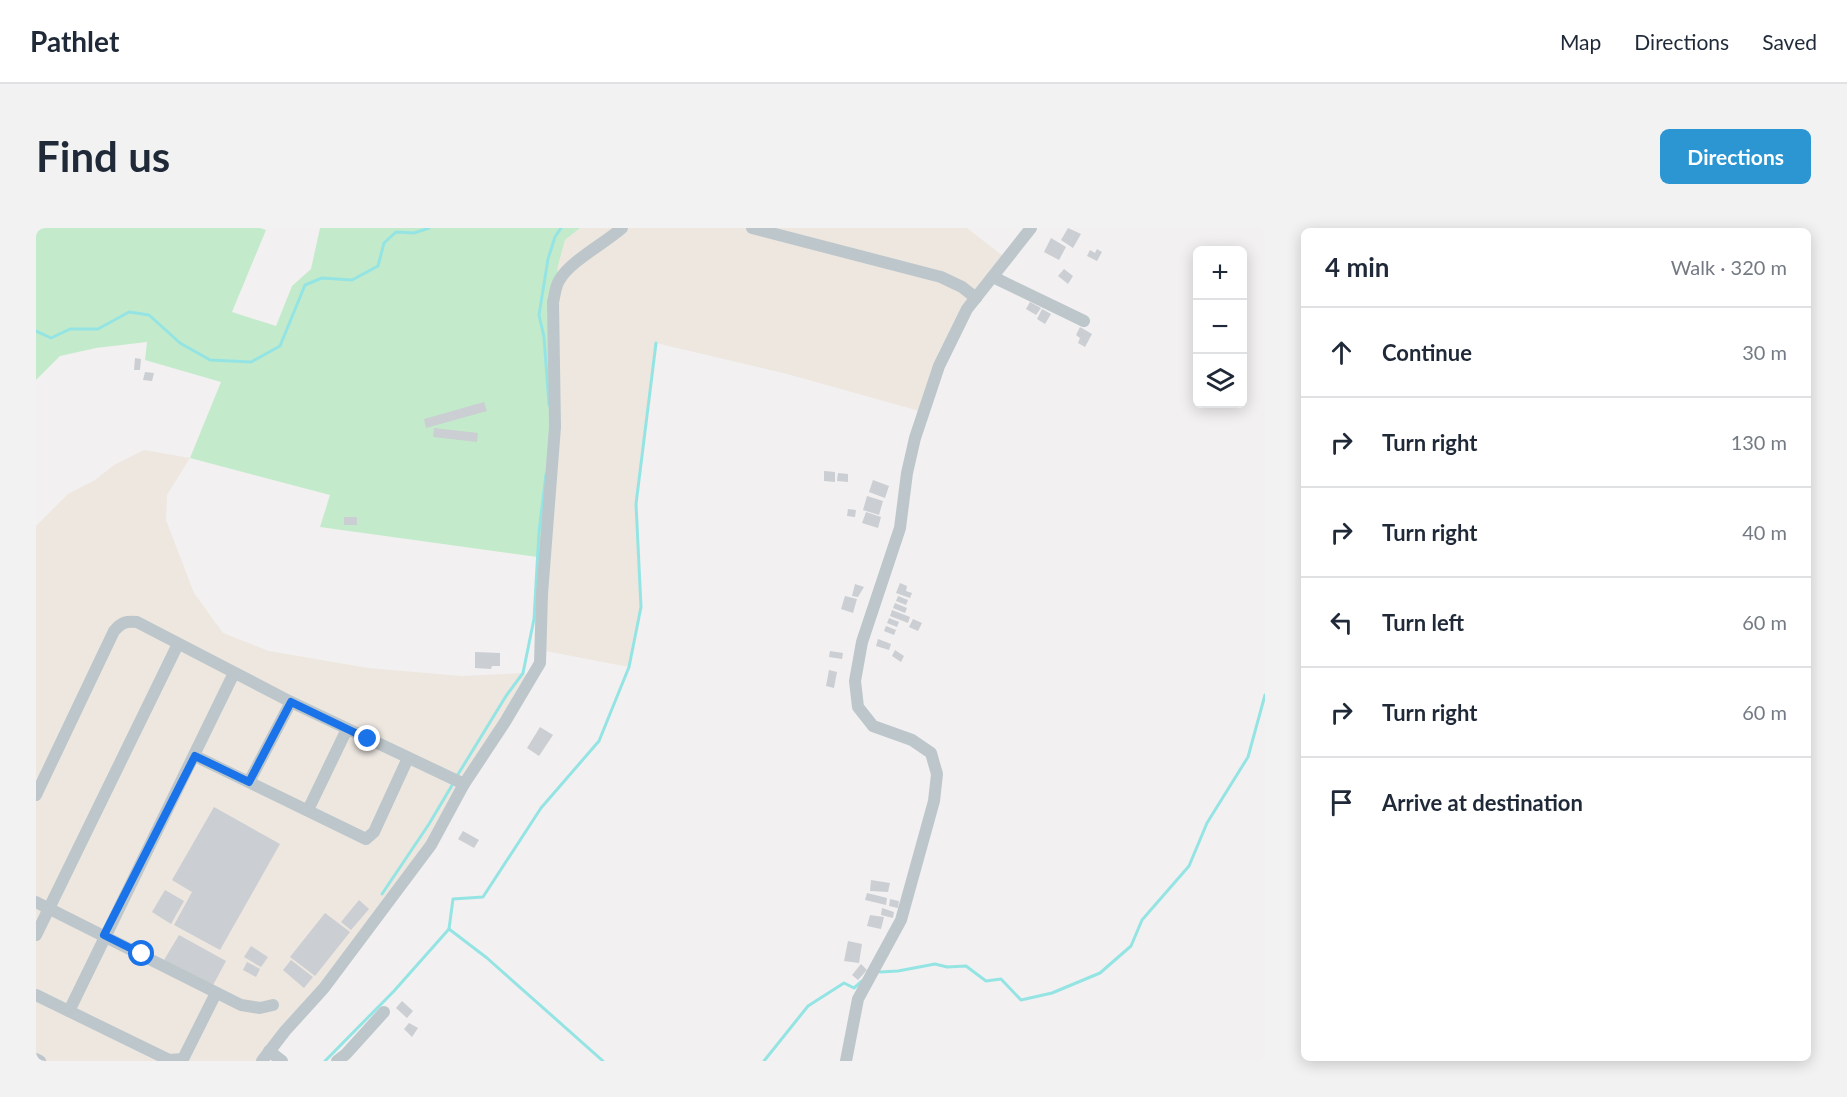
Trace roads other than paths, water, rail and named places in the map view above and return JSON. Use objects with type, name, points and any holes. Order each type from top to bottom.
[{"type":"street","points":[[282,1061],[265,1056],[324,988],[431,845],[463,784],[505,722],[540,663],[542,594],[555,427],[553,302],[555,289],[566,273],[622,228]]},
{"type":"street","points":[[752,228],[941,277],[962,287],[976,298]]},
{"type":"street","points":[[846,1061],[858,999],[901,920],[934,801],[938,774],[931,753],[912,740],[873,726],[858,707],[855,681],[862,642],[900,528],[907,473],[915,438],[939,366],[967,309],[1031,228]]},
{"type":"street","points":[[993,277],[1084,321]]},
{"type":"street","points":[[36,795],[114,631],[121,623],[127,621],[138,622],[291,702],[463,784]]},
{"type":"street","points":[[36,935],[178,644]]},
{"type":"street","points":[[69,1011],[104,935],[195,756],[234,673]]},
{"type":"street","points":[[249,782],[291,702]]},
{"type":"street","points":[[308,810],[347,729]]},
{"type":"street","points":[[195,756],[366,840],[374,832],[408,758]]},
{"type":"street","points":[[36,902],[241,1005],[260,1008],[273,1005]]},
{"type":"street","points":[[36,995],[169,1060],[176,1060],[183,1059],[216,993]]},
{"type":"street","points":[[337,1061],[384,1012]]},
{"type":"waterway","points":[[36,331],[51,338],[70,329],[98,329],[129,312],[149,315],[180,343],[210,360],[251,362],[280,346],[305,285],[322,278],[352,280],[378,266],[384,243],[396,232],[414,233],[429,228]]},
{"type":"waterway","points":[[549,405],[544,337],[539,315],[548,259],[555,237],[561,228]]},
{"type":"waterway","points":[[325,1061],[394,991],[449,929],[453,899],[483,897],[541,808],[599,741],[629,667],[641,607],[636,504],[656,343]]},
{"type":"waterway","points":[[457,776],[506,696],[523,673],[534,619],[539,532],[546,474]]},
{"type":"waterway","points":[[880,972],[935,964],[947,967],[966,966],[986,981],[1001,979],[1021,1000],[1052,993],[1100,973],[1131,946],[1142,920],[1189,866],[1207,823],[1248,757],[1265,695]]},
{"type":"waterway","points":[[382,894],[454,782]]},
{"type":"waterway","points":[[449,929],[487,958],[603,1061]]},
{"type":"waterway","points":[[764,1061],[808,1006],[844,983],[854,988],[862,981]]}]
